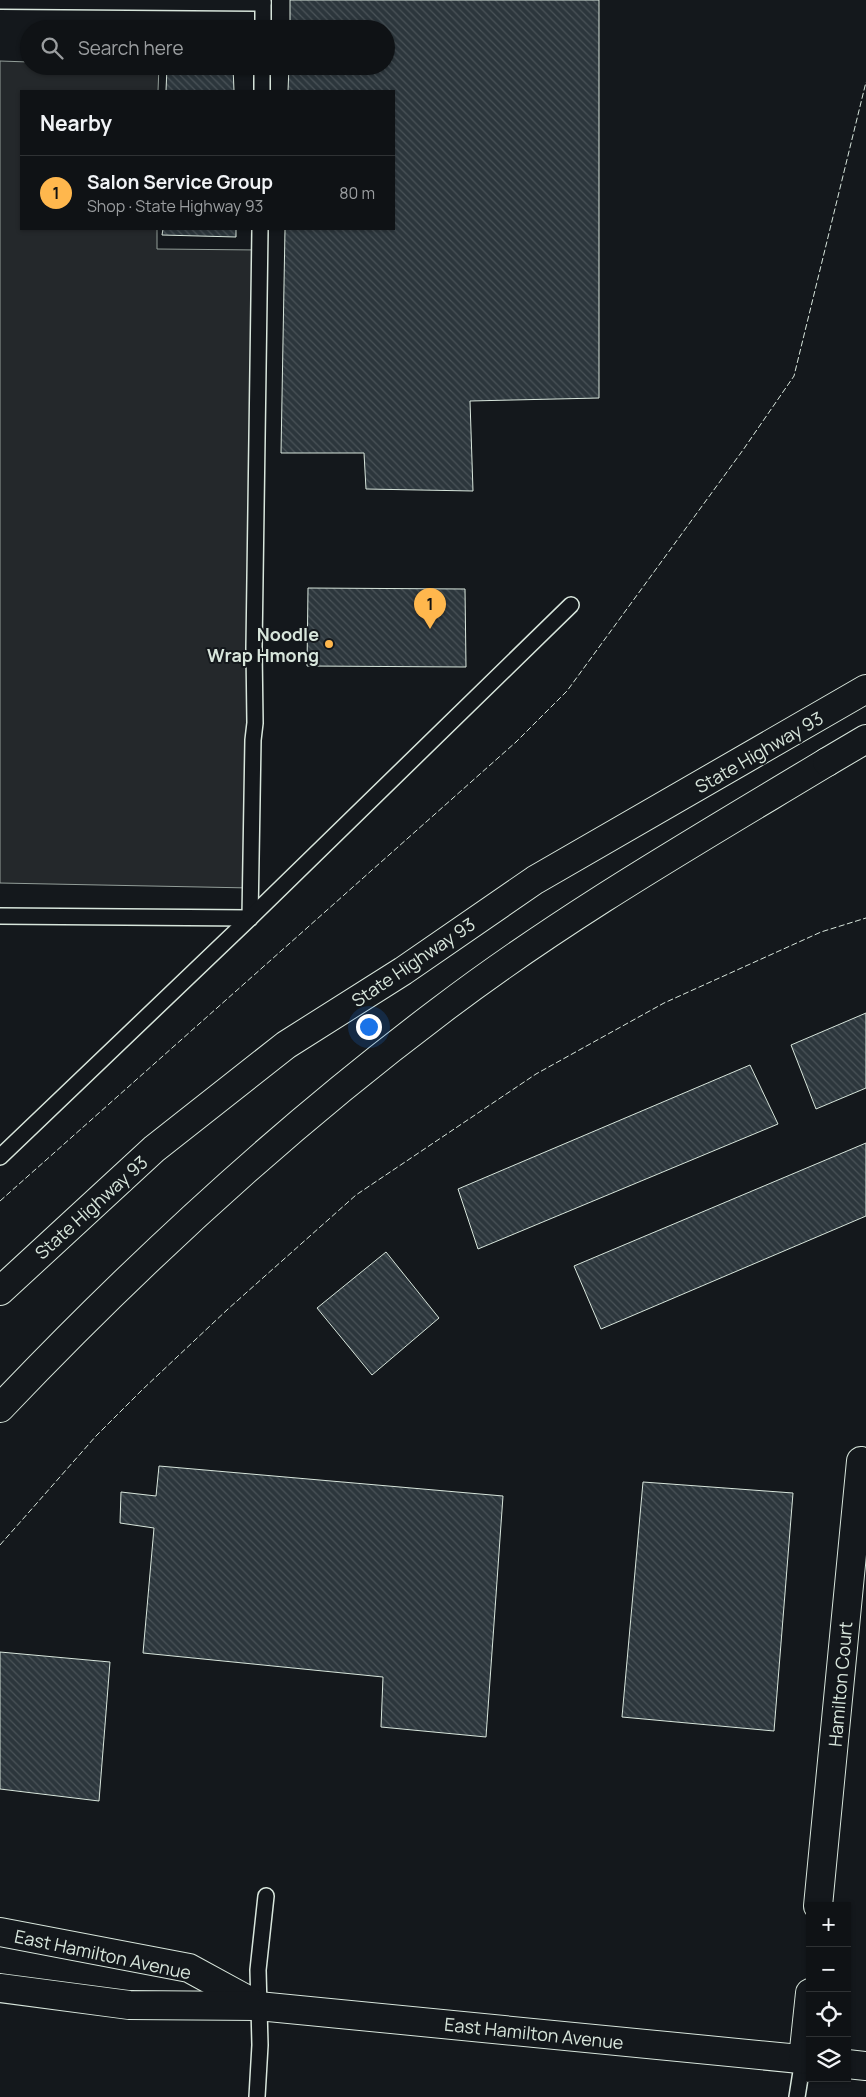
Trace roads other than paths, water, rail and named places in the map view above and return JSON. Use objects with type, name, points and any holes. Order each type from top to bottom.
[{"type":"main road","name":"State Highway 93","points":[[0,1291],[154,1149],[286,1045],[403,971],[535,880],[866,689]]},
{"type":"main road","points":[[0,1408],[77,1327],[200,1210],[335,1095],[440,1011],[560,926],[652,867],[866,739]]},
{"type":"main road","points":[[827,762],[866,749]]},
{"type":"main road","name":"Hamilton Court","points":[[818,1902],[861,1461]]},
{"type":"main road","name":"East Hamilton Avenue","points":[[0,1932],[189,1968],[258,2006]]},
{"type":"main road","name":"East Hamilton Avenue","points":[[0,1988],[130,2005],[258,2006],[806,2060]]},
{"type":"main road","points":[[851,2064],[866,2066]]},
{"type":"lane","points":[[0,1],[263,2],[263,20]]},
{"type":"lane","points":[[262,75],[262,90]]},
{"type":"lane","points":[[250,918],[253,740],[255,723],[254,648],[260,230]]},
{"type":"lane","points":[[0,1157],[250,918],[572,605]]},
{"type":"lane","points":[[0,916],[250,918]]},
{"type":"lane","points":[[257,2097],[260,2045],[258,1970],[266,1896]]},
{"type":"lane","points":[[797,2097],[806,2064]]},
{"type":"place","name":"Salon Service Group","points":[[430,629]]},
{"type":"place","name":"Noodle Wrap Hmong","points":[[329,644]]}]
